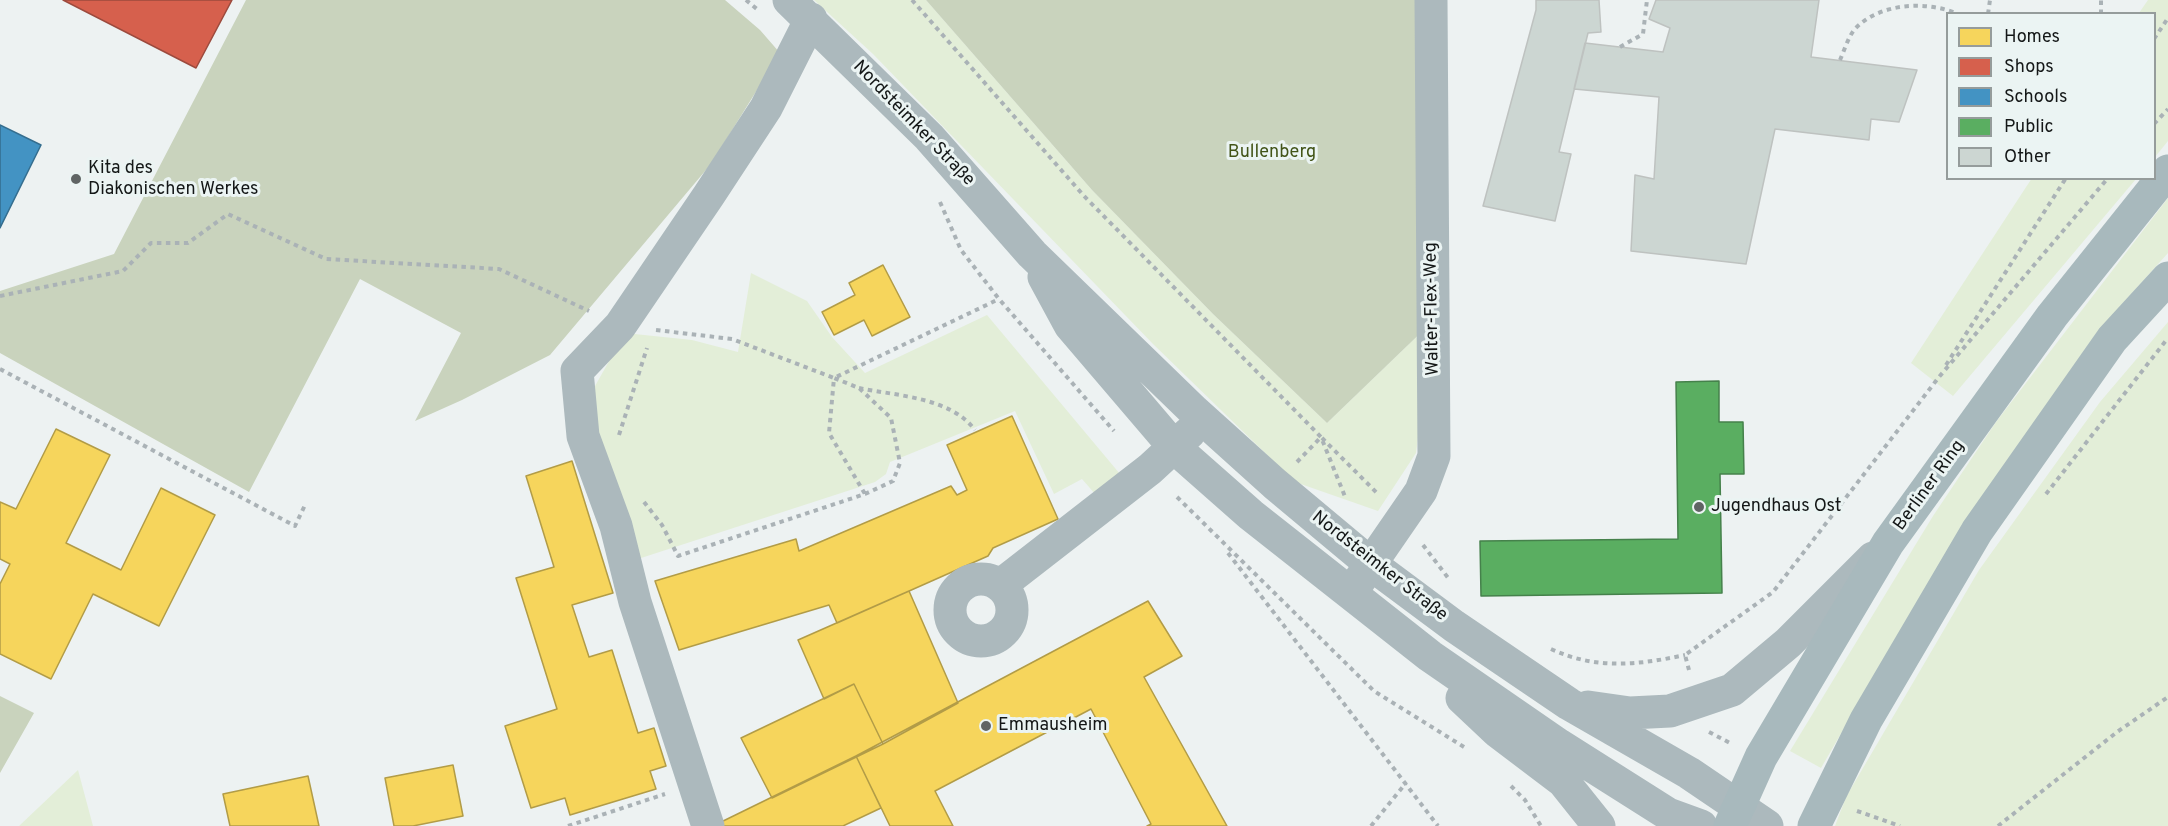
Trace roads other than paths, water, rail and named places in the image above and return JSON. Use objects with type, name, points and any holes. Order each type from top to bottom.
[{"type":"main road","name":"Berliner Ring","points":[[1735,816],[1761,757],[1888,543],[2052,316],[2168,171]]},
{"type":"main road","points":[[1814,826],[1866,720],[1977,531],[2112,339],[2168,278]]},
{"type":"street","name":"Walter-Flex-Weg","points":[[1350,592],[1372,565],[1421,491],[1434,456],[1431,0]]},
{"type":"street","name":"Nordsteimker Straße","points":[[800,9],[929,137],[1032,254],[1203,419],[1275,484],[1372,565],[1454,626],[1569,704],[1689,772],[1735,816],[1767,826]]},
{"type":"street","points":[[708,826],[635,602],[616,526],[583,436],[577,371],[620,326],[766,108],[800,9]]},
{"type":"street","name":"Nordsteimker Straße","points":[[1032,254],[1070,326],[1175,448],[1251,515],[1430,656],[1578,758],[1668,814],[1701,826]]},
{"type":"street","points":[[1002,584],[1150,469],[1175,448],[1203,419]]},
{"type":"street","points":[[1569,704],[1630,713],[1670,711],[1698,704],[1732,690],[1756,672],[1888,543]]},
{"type":"street","points":[[1430,656],[1462,698],[1497,731],[1563,781],[1599,826]]},
{"type":"place","name":"Kita des Diakonischen Werkes","points":[[76,179]]},
{"type":"place","name":"Jugendhaus Ost","points":[[1699,507]]},
{"type":"place","name":"Emmausheim","points":[[986,726]]},
{"type":"park label","name":"Bullenberg","points":[[1272,153]]}]
